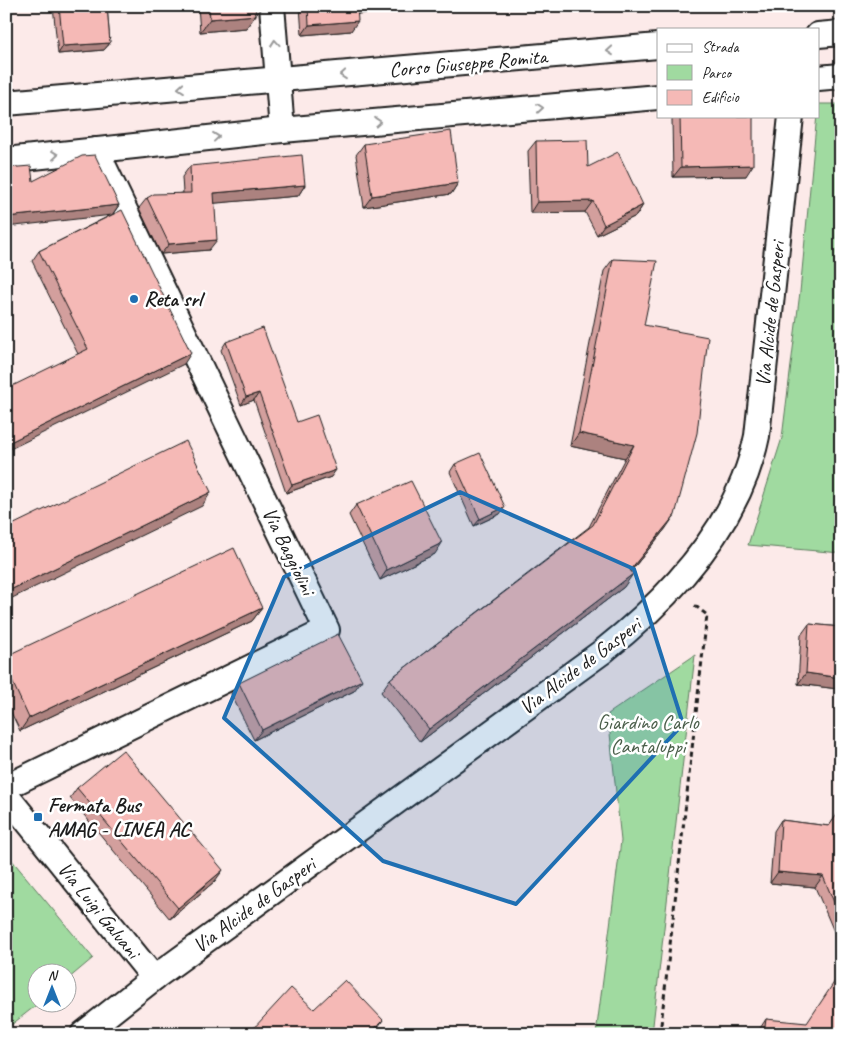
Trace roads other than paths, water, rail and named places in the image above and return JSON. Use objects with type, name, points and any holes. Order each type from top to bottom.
[{"type":"street","points":[[272,6],[282,130]]},
{"type":"street","points":[[820,34],[841,32]]},
{"type":"street","name":"Corso Giuseppe Romita","points":[[6,103],[657,46]]},
{"type":"street","points":[[820,78],[841,76]]},
{"type":"street","points":[[6,160],[282,130],[657,97]]},
{"type":"street","name":"Via Alcide de Gasperi","points":[[83,1034],[154,978],[602,652],[658,604],[700,553],[746,478],[757,436],[791,118]]},
{"type":"street","name":"Via Baggiolini","points":[[6,787],[327,630],[96,150]]},
{"type":"street","name":"Via Luigi Galvani","points":[[6,795],[154,978]]},
{"type":"place","name":"Reta srl","points":[[134,299]]},
{"type":"place","name":"Fermata Bus AMAG - LINEA AC","points":[[38,817]]},
{"type":"park label","name":"Giardino Carlo Cantaluppi","points":[[648,734]]}]
